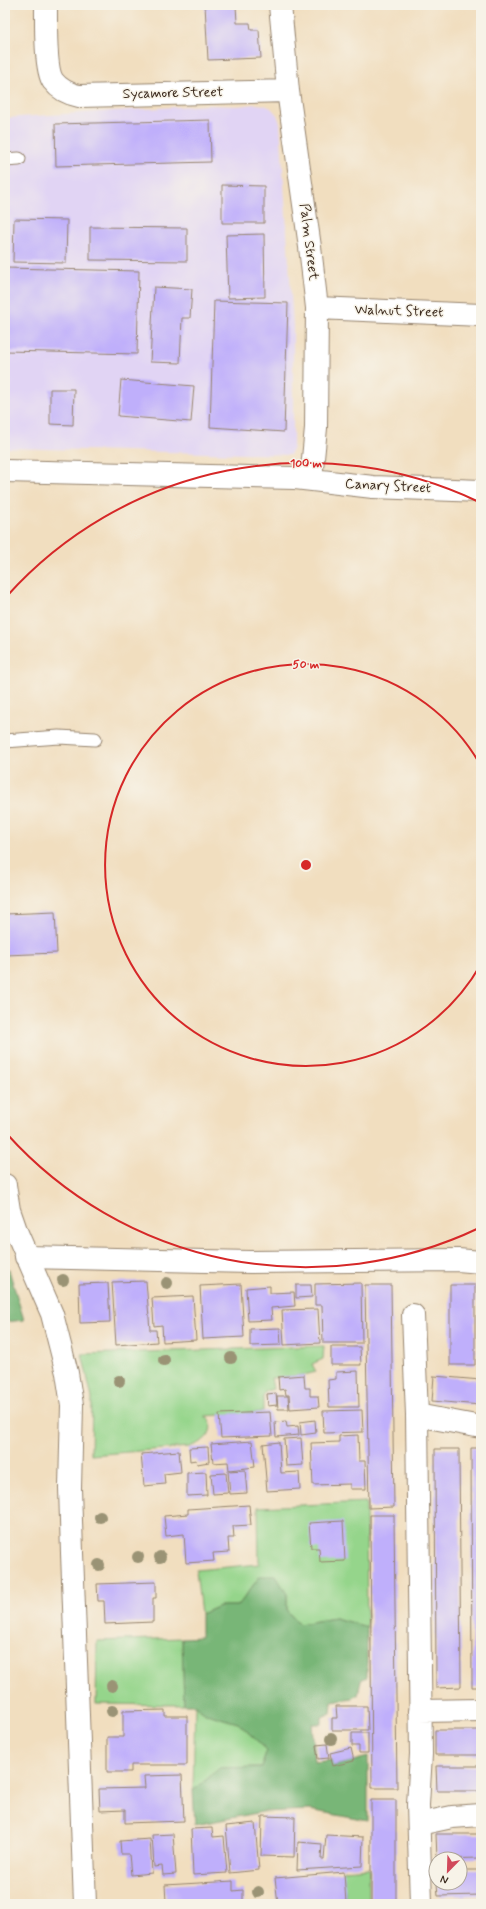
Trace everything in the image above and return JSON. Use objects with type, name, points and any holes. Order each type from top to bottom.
[{"type":"street","name":"Sycamore Street","points":[[46,5],[49,70],[52,80],[59,88],[68,94],[79,96],[288,91]]},
{"type":"street","name":"Palm Street","points":[[280,5],[288,91],[317,308],[316,428],[303,479]]},
{"type":"street","name":"Walnut Street","points":[[317,308],[481,315]]},
{"type":"street","name":"Canary Street","points":[[5,471],[303,479],[373,487],[481,491]]},
{"type":"street","points":[[5,1185],[9,1210],[26,1257],[52,1314],[67,1373],[72,1405],[70,1488],[71,1532],[85,1904]]},
{"type":"street","points":[[26,1257],[250,1262],[458,1260],[481,1262]]},
{"type":"street","points":[[413,1315],[418,1415],[421,1754],[419,1824],[421,1904]]},
{"type":"street","points":[[418,1415],[481,1427]]},
{"type":"street","points":[[420,1711],[481,1710]]},
{"type":"street","points":[[419,1824],[452,1817],[481,1815]]},
{"type":"lane","points":[[5,160],[20,159]]},
{"type":"lane","points":[[5,741],[60,737],[95,739]]},
{"type":"shaded area","points":[[256,104],[271,108],[277,115],[280,123],[293,326],[293,447],[290,455],[5,448],[5,118],[207,105],[238,106]]},
{"type":"green space","points":[[9,1270],[24,1320],[5,1322],[5,1271]]},
{"type":"green space","points":[[324,1346],[323,1359],[312,1364],[316,1372],[304,1375],[271,1378],[273,1389],[266,1391],[263,1397],[263,1412],[205,1416],[210,1419],[210,1430],[206,1438],[199,1443],[189,1447],[91,1455],[92,1398],[82,1354]]},
{"type":"green space","points":[[366,1502],[367,1627],[335,1618],[299,1624],[287,1611],[287,1594],[260,1576],[238,1606],[219,1606],[201,1614],[196,1570],[259,1564],[258,1507]]},
{"type":"green space","points":[[260,1576],[276,1576],[287,1594],[287,1611],[299,1624],[335,1618],[367,1627],[367,1677],[361,1680],[358,1695],[352,1698],[332,1701],[331,1713],[322,1717],[322,1724],[312,1724],[315,1762],[332,1760],[334,1766],[368,1757],[368,1821],[310,1810],[262,1812],[195,1825],[193,1791],[220,1768],[261,1767],[267,1750],[238,1723],[207,1714],[195,1705],[184,1705],[182,1638],[201,1637],[201,1614],[219,1606],[238,1606]]},
{"type":"green space","points":[[182,1638],[184,1705],[96,1704],[97,1641]]},
{"type":"green space","points":[[195,1705],[207,1714],[238,1723],[267,1750],[261,1767],[220,1768],[193,1791]]},
{"type":"green space","points":[[369,1868],[369,1904],[346,1904],[343,1870]]},
{"type":"building","points":[[205,5],[236,5],[237,23],[250,23],[251,30],[259,30],[261,58],[208,60]]},
{"type":"building","points":[[210,120],[211,162],[56,166],[55,124]]},
{"type":"building","points":[[222,185],[264,186],[264,223],[222,223]]},
{"type":"building","points":[[14,219],[67,220],[66,263],[13,262]]},
{"type":"building","points":[[90,227],[187,228],[187,261],[90,260]]},
{"type":"building","points":[[264,234],[265,297],[228,298],[226,235]]},
{"type":"building","points":[[5,268],[139,271],[137,354],[5,351]]},
{"type":"building","points":[[154,287],[192,289],[190,318],[182,318],[180,363],[150,362]]},
{"type":"building","points":[[214,301],[288,303],[284,432],[210,427]]},
{"type":"building","points":[[121,380],[194,386],[191,422],[118,416]]},
{"type":"building","points":[[50,389],[74,389],[73,425],[50,424]]},
{"type":"building","points":[[55,912],[57,953],[5,955],[5,914]]},
{"type":"building","points":[[146,1281],[150,1330],[156,1330],[157,1342],[116,1345],[112,1282]]},
{"type":"building","points":[[108,1283],[110,1322],[80,1323],[79,1284]]},
{"type":"building","points":[[361,1283],[362,1343],[323,1343],[322,1305],[315,1305],[315,1284]]},
{"type":"building","points":[[241,1284],[244,1337],[203,1339],[200,1286]]},
{"type":"building","points":[[296,1285],[311,1285],[312,1297],[296,1298]]},
{"type":"building","points":[[365,1285],[391,1285],[394,1507],[369,1508]]},
{"type":"building","points":[[450,1285],[475,1285],[475,1365],[450,1365]]},
{"type":"building","points":[[270,1286],[270,1293],[294,1292],[295,1306],[271,1308],[272,1320],[248,1321],[246,1288]]},
{"type":"building","points":[[193,1296],[196,1340],[163,1342],[162,1325],[154,1326],[152,1298]]},
{"type":"building","points":[[318,1309],[320,1343],[284,1345],[282,1310]]},
{"type":"building","points":[[280,1328],[281,1345],[250,1346],[250,1329]]},
{"type":"building","points":[[331,1347],[360,1347],[361,1365],[331,1365]]},
{"type":"building","points":[[358,1371],[359,1407],[329,1407],[328,1380],[336,1379],[336,1372]]},
{"type":"building","points":[[304,1375],[305,1388],[310,1388],[310,1396],[318,1396],[319,1407],[290,1409],[289,1395],[286,1395],[285,1389],[279,1390],[278,1377]]},
{"type":"building","points":[[434,1376],[481,1380],[481,1405],[432,1401]]},
{"type":"building","points":[[276,1393],[277,1405],[268,1406],[267,1394]]},
{"type":"building","points":[[277,1396],[288,1396],[289,1409],[278,1409]]},
{"type":"building","points":[[362,1410],[363,1432],[324,1433],[323,1411]]},
{"type":"building","points":[[270,1412],[272,1436],[221,1438],[219,1414]]},
{"type":"building","points":[[315,1420],[316,1433],[301,1435],[300,1422]]},
{"type":"building","points":[[286,1421],[287,1427],[298,1426],[299,1435],[276,1437],[275,1422]]},
{"type":"building","points":[[358,1435],[359,1461],[365,1461],[366,1489],[350,1489],[350,1484],[313,1485],[311,1443],[339,1442],[339,1436]]},
{"type":"building","points":[[301,1438],[303,1465],[286,1466],[284,1439]]},
{"type":"building","points":[[252,1441],[255,1467],[229,1470],[228,1462],[213,1463],[211,1444]]},
{"type":"building","points":[[279,1442],[281,1473],[299,1472],[300,1489],[267,1491],[263,1444]]},
{"type":"building","points":[[208,1447],[209,1462],[197,1464],[196,1460],[190,1461],[189,1448]]},
{"type":"building","points":[[471,1448],[481,1448],[481,1687],[472,1687]]},
{"type":"building","points":[[435,1449],[459,1449],[461,1687],[436,1688]]},
{"type":"building","points":[[179,1451],[181,1472],[164,1474],[165,1484],[144,1486],[141,1454]]},
{"type":"building","points":[[245,1470],[247,1493],[230,1494],[228,1471]]},
{"type":"building","points":[[206,1472],[207,1495],[187,1496],[187,1473]]},
{"type":"building","points":[[226,1473],[228,1493],[213,1494],[211,1474]]},
{"type":"building","points":[[249,1505],[251,1525],[233,1526],[234,1538],[228,1538],[229,1552],[213,1553],[214,1561],[186,1563],[184,1534],[166,1536],[164,1516],[188,1514],[188,1509]]},
{"type":"building","points":[[370,1515],[394,1515],[397,1788],[372,1788]]},
{"type":"building","points":[[343,1521],[345,1561],[320,1562],[319,1548],[311,1548],[309,1523]]},
{"type":"building","points":[[156,1582],[156,1598],[153,1598],[153,1622],[105,1624],[104,1601],[98,1601],[97,1584]]},
{"type":"building","points":[[336,1706],[367,1706],[368,1730],[332,1730],[332,1718],[337,1718]]},
{"type":"building","points":[[165,1710],[165,1716],[187,1716],[187,1765],[131,1765],[131,1772],[107,1772],[107,1737],[123,1737],[123,1711]]},
{"type":"building","points":[[435,1730],[481,1730],[481,1755],[435,1755]]},
{"type":"building","points":[[352,1733],[368,1733],[368,1753],[359,1753],[359,1746],[352,1746]]},
{"type":"building","points":[[327,1744],[329,1758],[318,1759],[316,1745]]},
{"type":"building","points":[[351,1748],[354,1761],[333,1766],[330,1753]]},
{"type":"building","points":[[436,1766],[481,1766],[481,1791],[437,1791]]},
{"type":"building","points":[[182,1775],[184,1821],[125,1823],[125,1810],[100,1811],[99,1789],[145,1788],[144,1776]]},
{"type":"building","points":[[371,1800],[396,1800],[396,1904],[371,1904]]},
{"type":"building","points":[[262,1816],[295,1817],[294,1857],[261,1856]]},
{"type":"building","points":[[255,1823],[259,1870],[230,1873],[226,1826]]},
{"type":"building","points":[[212,1828],[213,1837],[224,1836],[227,1873],[193,1875],[191,1829]]},
{"type":"building","points":[[173,1834],[176,1874],[163,1875],[162,1866],[154,1867],[152,1835]]},
{"type":"building","points":[[436,1834],[481,1834],[481,1858],[468,1858],[468,1851],[437,1851]]},
{"type":"building","points":[[326,1835],[363,1837],[362,1866],[297,1870],[298,1842],[322,1844],[321,1859],[324,1859]]},
{"type":"building","points":[[150,1839],[152,1873],[131,1875],[129,1854],[121,1854],[120,1841]]},
{"type":"building","points":[[468,1870],[481,1870],[481,1895],[438,1896],[438,1891],[468,1891]]},
{"type":"building","points":[[344,1872],[346,1904],[278,1904],[275,1878]]},
{"type":"building","points":[[233,1881],[233,1891],[243,1890],[243,1904],[160,1904],[160,1902],[166,1902],[165,1885]]}]
